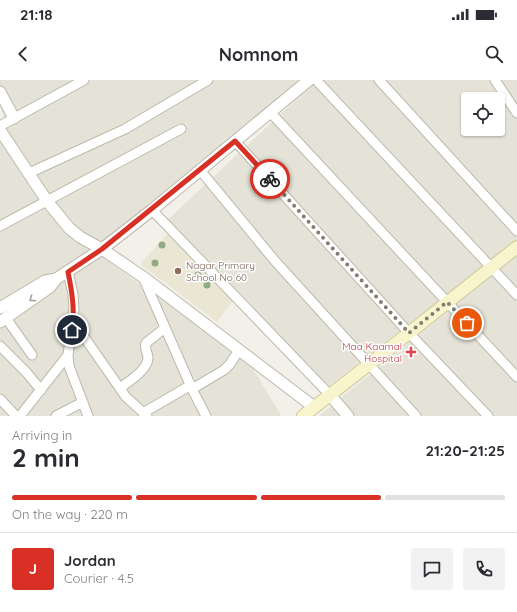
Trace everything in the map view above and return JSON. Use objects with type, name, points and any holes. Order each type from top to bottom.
[{"type":"main road","points":[[303,416],[517,246]]},
{"type":"street","points":[[0,126],[84,80]]},
{"type":"street","points":[[29,173],[125,128],[208,80]]},
{"type":"street","points":[[316,80],[517,295]]},
{"type":"street","points":[[495,80],[517,113]]},
{"type":"street","points":[[32,355],[2,316],[45,281],[56,279],[102,249],[152,210],[305,81]]},
{"type":"street","points":[[384,81],[517,231]]},
{"type":"street","points":[[0,92],[14,118]]},
{"type":"street","points":[[270,112],[517,377]]},
{"type":"street","points":[[0,226],[181,129]]},
{"type":"street","points":[[0,130],[47,201],[69,228],[143,277],[314,407]]},
{"type":"street","points":[[235,141],[409,333],[488,416]]},
{"type":"street","points":[[200,170],[275,261],[416,416]]},
{"type":"street","points":[[152,210],[330,395],[348,416]]},
{"type":"street","points":[[68,272],[73,294],[73,321],[68,355],[69,366],[88,416]]},
{"type":"street","points":[[143,277],[191,387],[206,416]]},
{"type":"street","points":[[73,321],[129,400],[145,414],[191,387],[224,370],[239,350]]},
{"type":"street","points":[[120,388],[143,369],[148,358],[144,346],[165,328]]},
{"type":"street","points":[[0,346],[27,373],[41,390]]},
{"type":"street","points":[[20,416],[68,355]]},
{"type":"street","points":[[0,399],[16,416]]},
{"type":"street","points":[[56,416],[83,402]]},
{"type":"shaded area","points":[[0,80],[302,80],[101,243],[85,235],[66,218],[54,203],[6,129],[0,102]]},
{"type":"shaded area","points":[[317,80],[517,80],[517,240],[321,392],[162,225]]},
{"type":"shaded area","points":[[0,137],[59,222],[97,249],[0,305]]},
{"type":"shaded area","name":"Nagar Primary School No 60","points":[[169,232],[234,299],[217,322],[140,264]]},
{"type":"shaded area","points":[[100,255],[250,364],[281,415],[0,416],[0,326],[59,282]]},
{"type":"shaded area","points":[[517,255],[517,416],[319,416],[331,406]]},
{"type":"way so far","points":[[270,179],[409,333],[447,302],[467,323]]},
{"type":"place","name":"Nagar Primary School No 60","points":[[178,271]]},
{"type":"place","name":"Maa Kaamal Hospital","points":[[411,352]]},
{"type":"route","points":[[72,330],[74,309],[73,294],[68,272],[102,249],[152,210],[235,141],[270,179]]}]
